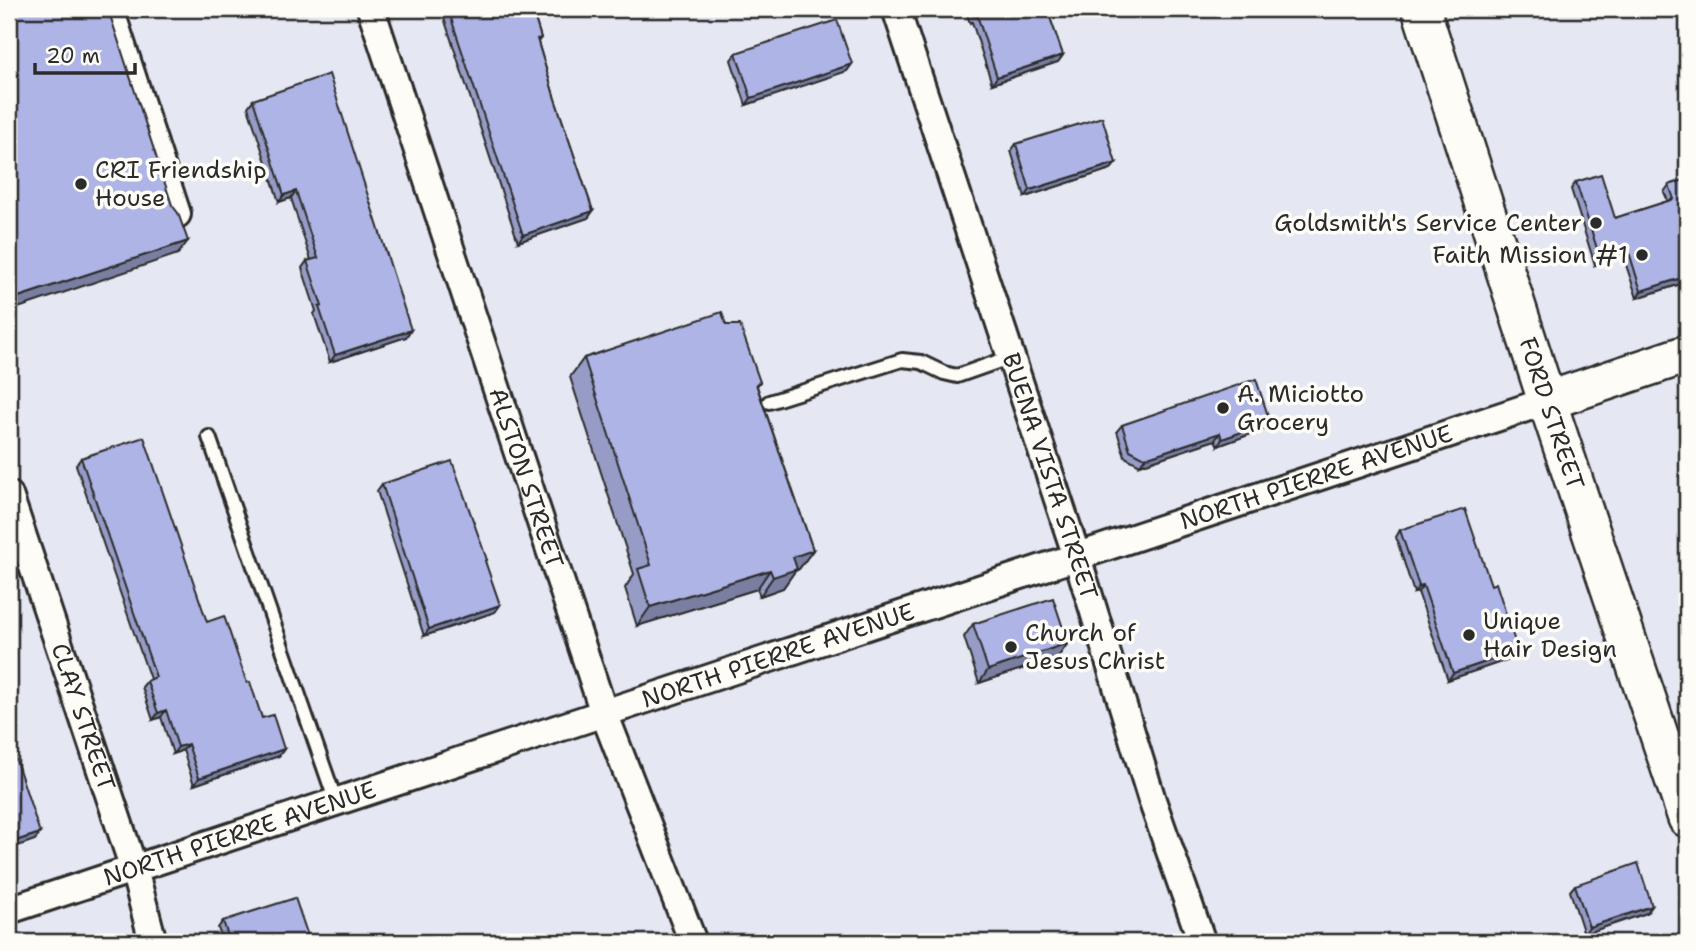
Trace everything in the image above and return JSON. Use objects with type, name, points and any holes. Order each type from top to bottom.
[{"type":"main road","name":"FORD STREET","points":[[1421,9],[1547,401],[1687,818]]},
{"type":"main road","points":[[1547,401],[1687,354]]},
{"type":"street","points":[[110,9],[177,214]]},
{"type":"street","name":"ALSTON STREET","points":[[371,9],[604,713],[693,942]]},
{"type":"street","name":"BUENA VISTA STREET","points":[[896,9],[1077,557],[1152,800],[1202,942]]},
{"type":"street","name":"NORTH PIERRE AVENUE","points":[[9,910],[1547,401]]},
{"type":"street","name":"CLAY STREET","points":[[9,495],[134,869],[153,942]]},
{"type":"lane","points":[[769,402],[902,360],[921,362],[957,376],[1011,357]]},
{"type":"lane","points":[[209,437],[336,802]]},
{"type":"building","name":"CRI Friendship House","points":[[9,9],[108,9],[172,205],[178,213],[188,241],[9,300]]},
{"type":"building","points":[[448,9],[532,9],[541,38],[537,39],[555,99],[593,211],[523,235]]},
{"type":"building","points":[[972,9],[1047,9],[1063,55],[997,77],[977,15],[974,16]]},
{"type":"building","points":[[837,20],[852,64],[751,98],[736,53]]},
{"type":"building","points":[[329,74],[411,330],[335,355],[307,261],[318,258],[296,191],[284,195],[253,100]]},
{"type":"building","points":[[1102,117],[1116,163],[1030,190],[1016,144]]},
{"type":"building","points":[[1601,174],[1615,218],[1674,199],[1669,185],[1687,179],[1687,276],[1641,291],[1628,249],[1600,258],[1576,182]]},
{"type":"building","points":[[722,312],[726,325],[740,325],[760,382],[756,384],[813,550],[793,557],[797,569],[773,577],[770,570],[650,607],[638,569],[651,565],[584,358]]},
{"type":"building","name":"A. Miciotto Grocery","points":[[1256,379],[1270,422],[1222,439],[1220,433],[1145,458],[1130,450],[1122,425]]},
{"type":"building","points":[[144,437],[207,622],[224,616],[262,718],[273,715],[284,749],[199,778],[188,744],[178,747],[166,710],[158,713],[147,681],[156,677],[81,458]]},
{"type":"building","points":[[452,461],[500,605],[429,629],[382,484]]},
{"type":"building","points":[[1465,509],[1491,585],[1496,583],[1518,651],[1453,673],[1423,585],[1419,586],[1400,530]]},
{"type":"building","name":"Church of Jesus Christ","points":[[1053,598],[1068,643],[988,670],[973,624]]},
{"type":"building","points":[[9,739],[40,833],[9,843]]},
{"type":"building","points":[[1638,863],[1652,906],[1589,927],[1575,885]]},
{"type":"building","points":[[295,898],[310,942],[230,942],[223,921]]},
{"type":"place","name":"CRI Friendship House","points":[[81,184]]},
{"type":"place","name":"Goldsmith's Service Center","points":[[1596,223]]},
{"type":"place","name":"Faith Mission #1","points":[[1642,255]]},
{"type":"place","name":"A. Miciotto Grocery","points":[[1223,408]]},
{"type":"place","name":"Unique Hair Design","points":[[1469,635]]},
{"type":"place","name":"Church of Jesus Christ","points":[[1011,647]]}]
